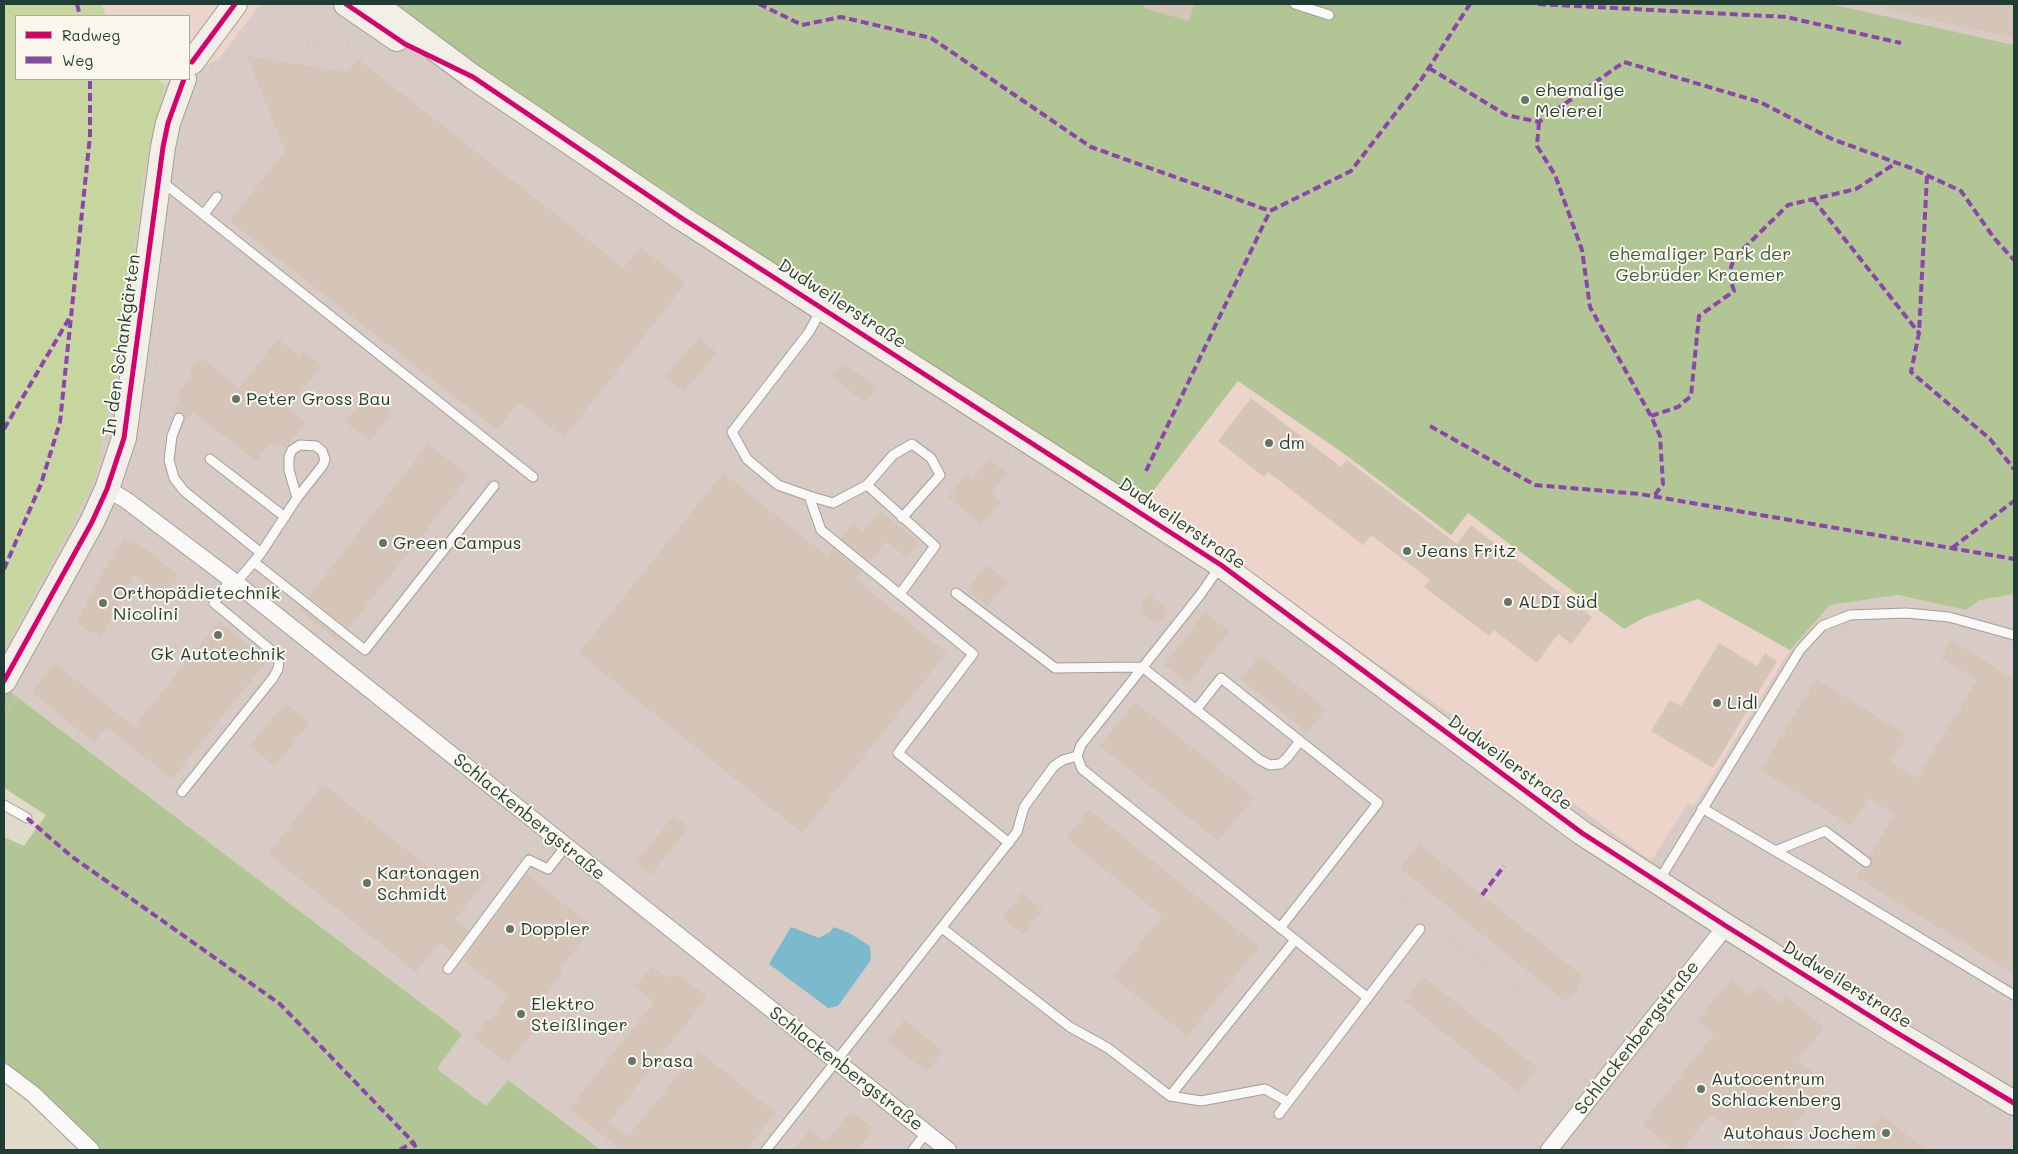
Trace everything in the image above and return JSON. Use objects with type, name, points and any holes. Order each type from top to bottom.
[{"type":"main road","name":"In den Schankgärten","points":[[194,69],[196,46],[218,4]]},
{"type":"main road","name":"In den Schankgärten","points":[[194,69],[235,4]]},
{"type":"main road","name":"Dudweilerstraße","points":[[346,4],[405,44],[472,77]]},
{"type":"main road","name":"Dudweilerstraße","points":[[360,4],[391,26],[411,32]]},
{"type":"main road","name":"Dudweilerstraße","points":[[374,4],[472,77],[683,219],[1221,565],[1547,808],[1726,926],[2014,1104]]},
{"type":"main road","name":"In den Schankgärten","points":[[4,681],[92,522],[107,489],[124,438],[168,123],[189,80]]},
{"type":"street","name":"Schlackenbergstraße","points":[[107,489],[126,500],[234,581],[948,1150]]},
{"type":"street","name":"Schlackenbergstraße","points":[[1549,1150],[1726,926]]},
{"type":"street","points":[[4,1072],[33,1094],[91,1150]]},
{"type":"lane","points":[[1295,4],[1329,15]]},
{"type":"lane","points":[[159,179],[533,477]]},
{"type":"lane","points":[[204,214],[217,197]]},
{"type":"lane","points":[[822,308],[809,332],[732,432],[747,459],[778,485],[834,503],[867,485],[893,456],[912,444],[930,458],[940,475],[902,518]]},
{"type":"lane","points":[[179,418],[172,436],[169,460],[174,478],[184,491],[261,554]]},
{"type":"lane","points":[[182,792],[273,678],[278,669],[278,660],[272,651],[214,603],[261,554],[325,459],[322,452],[316,446],[300,445],[292,450],[289,456],[289,470],[297,498]]},
{"type":"lane","points":[[210,459],[285,517]]},
{"type":"lane","points":[[867,485],[935,546],[900,594]]},
{"type":"lane","points":[[254,562],[365,650],[494,486]]},
{"type":"lane","points":[[809,496],[821,530],[973,654],[898,753],[1009,843]]},
{"type":"lane","points":[[1221,565],[1200,595],[1080,745],[1077,756],[1082,769],[1368,998]]},
{"type":"lane","points":[[956,593],[1055,668],[1142,667],[1270,766],[1280,764],[1300,741]]},
{"type":"lane","points":[[1658,882],[1800,650],[1822,626],[1850,615],[1906,612],[1949,617],[2014,635]]},
{"type":"lane","points":[[1196,710],[1221,678],[1378,803],[1280,928]]},
{"type":"lane","points":[[766,1150],[1009,843],[1017,832],[1024,807],[1054,766],[1063,760],[1077,756]]},
{"type":"lane","points":[[4,805],[27,818]]},
{"type":"lane","points":[[1702,808],[2014,995]]},
{"type":"lane","points":[[1775,851],[1825,831],[1866,862]]},
{"type":"lane","points":[[448,969],[529,860],[548,869],[566,846]]},
{"type":"lane","points":[[942,928],[1070,1027],[1108,1048],[1170,1096],[1201,1101],[1265,1089],[1288,1102]]},
{"type":"lane","points":[[1279,1114],[1420,930]]},
{"type":"lane","points":[[1170,1096],[1295,940]]},
{"type":"lane","points":[[913,1150],[926,1133]]},
{"type":"path","points":[[233,32],[374,48]]},
{"type":"path","points":[[194,69],[228,72],[242,65],[273,145]]},
{"type":"path","points":[[1340,852],[1560,1023]]},
{"type":"path","points":[[1444,933],[1457,914]]},
{"type":"path","points":[[1547,1040],[1583,996],[1576,989]]},
{"type":"shaded area","points":[[101,4],[260,4],[219,59],[190,73],[190,15],[106,15]]},
{"type":"shaded area","points":[[261,4],[380,4],[1144,503],[1490,741],[1651,861],[1688,803],[1694,806],[1790,650],[1830,605],[1898,595],[1966,610],[1980,600],[2014,594],[2014,1150],[601,1150],[508,1080],[486,1106],[437,1069],[462,1034],[4,687],[4,650],[53,559],[125,327],[143,179],[165,84],[174,80],[190,80],[190,72],[219,59]]},
{"type":"shaded area","points":[[1771,4],[2014,4],[2014,58]]},
{"type":"shaded area","points":[[1238,381],[1343,453],[1451,535],[1467,513],[1624,629],[1645,617],[1698,599],[1790,650],[1694,806],[1688,804],[1651,861],[1490,741],[1144,503]]},
{"type":"green space","points":[[4,4],[101,4],[106,15],[15,15],[15,80],[158,80],[165,84],[143,179],[125,327],[95,479],[4,650]]},
{"type":"green space","name":"ehemaliger Park der Gebrüder Kraemer","points":[[393,4],[1830,4],[2014,45],[2014,594],[1980,600],[1966,610],[1898,595],[1830,605],[1790,650],[1698,599],[1645,617],[1624,629],[1468,513],[1451,535],[1343,453],[1238,381],[1144,503],[389,12]]},
{"type":"green space","points":[[4,687],[462,1034],[437,1069],[486,1106],[508,1080],[601,1150],[95,1150],[4,1069],[4,837],[24,846],[46,815],[4,788]]},
{"type":"water","points":[[791,927],[819,938],[830,932],[834,927],[851,934],[870,946],[871,960],[838,1006],[828,1008],[769,964]]},
{"type":"building","points":[[1144,4],[1194,4],[1189,21],[1144,8]]},
{"type":"building","points":[[1887,4],[2014,4],[2014,38],[1887,10]]},
{"type":"building","points":[[247,56],[348,72],[358,59],[624,268],[640,247],[686,283],[564,438],[519,402],[497,430],[230,221],[285,151]]},
{"type":"building","points":[[699,337],[717,353],[684,392],[665,376]]},
{"type":"building","name":"Peter Gross Bau","points":[[278,339],[299,356],[303,351],[322,365],[288,408],[306,422],[285,448],[279,443],[276,447],[270,443],[256,461],[193,412],[184,422],[184,414],[179,412],[174,414],[171,411],[180,400],[175,397],[192,375],[189,372],[200,357],[239,388]]},
{"type":"building","points":[[843,362],[877,388],[865,403],[832,376]]},
{"type":"building","points":[[369,393],[393,412],[370,441],[345,422]]},
{"type":"building","points":[[1251,398],[1341,467],[1347,460],[1457,544],[1471,525],[1592,617],[1571,644],[1558,634],[1537,663],[1494,630],[1489,636],[1424,587],[1430,580],[1371,535],[1363,545],[1268,472],[1264,477],[1218,441]]},
{"type":"building","name":"Green Campus","points":[[428,444],[469,476],[348,629],[308,597]]},
{"type":"building","points":[[989,459],[1007,473],[991,494],[1001,502],[981,525],[948,497],[967,474],[973,479]]},
{"type":"building","points":[[723,473],[827,556],[833,548],[862,571],[855,579],[947,653],[802,833],[579,653]]},
{"type":"building","points":[[880,511],[919,542],[907,558],[886,541],[870,562],[841,539],[853,524],[863,532]]},
{"type":"building","points":[[133,539],[179,576],[161,599],[134,575],[101,637],[76,624],[111,558],[123,540]]},
{"type":"building","points":[[987,565],[1008,581],[988,607],[967,590]]},
{"type":"building","points":[[1149,594],[1169,611],[1158,625],[1140,611],[1142,608],[1140,605]]},
{"type":"building","points":[[300,606],[341,639],[338,641],[298,609]]},
{"type":"building","points":[[1205,612],[1229,631],[1189,684],[1164,665]]},
{"type":"building","points":[[219,621],[268,660],[172,779],[107,727],[94,743],[32,692],[55,663],[134,727]]},
{"type":"building","points":[[1951,640],[2014,679],[2014,974],[1856,877],[1863,867],[1868,868],[1871,865],[1872,860],[1869,857],[1895,814],[1868,798],[1851,826],[1761,770],[1816,679],[1907,735],[1890,762],[1917,778],[1977,680],[1941,658]]},
{"type":"building","name":"Lidl","points":[[1719,643],[1757,666],[1765,653],[1777,661],[1713,768],[1651,731],[1670,700],[1681,706]]},
{"type":"building","points":[[1260,655],[1326,709],[1307,732],[1241,679]]},
{"type":"building","points":[[1135,702],[1254,797],[1218,841],[1100,746]]},
{"type":"building","points":[[285,703],[310,722],[275,766],[250,746]]},
{"type":"building","name":"Kartonagen Schmidt","points":[[323,784],[456,889],[474,865],[489,877],[455,919],[469,930],[453,952],[440,942],[416,972],[268,854]]},
{"type":"building","points":[[1089,809],[1259,947],[1187,1036],[1113,977],[1162,916],[1066,838]]},
{"type":"building","points":[[674,815],[689,827],[651,875],[636,862]]},
{"type":"building","points":[[1419,844],[1585,978],[1566,1002],[1400,868]]},
{"type":"building","points":[[526,874],[593,927],[559,969],[563,973],[538,1005],[548,1013],[508,1064],[473,1038],[488,1018],[490,1020],[509,996],[463,960]]},
{"type":"building","points":[[1022,893],[1043,910],[1023,935],[1002,918]]},
{"type":"building","points":[[652,966],[669,978],[679,975],[707,997],[609,1122],[628,1137],[698,1050],[776,1113],[746,1150],[617,1150],[619,1148],[569,1109],[654,1002],[635,987]]},
{"type":"building","points":[[1424,977],[1538,1068],[1518,1092],[1404,1001]]},
{"type":"building","points":[[1731,979],[1750,995],[1758,985],[1781,1003],[1786,996],[1824,1027],[1798,1060],[1828,1084],[1793,1126],[1798,1130],[1782,1150],[1756,1150],[1711,1114],[1682,1150],[1675,1150],[1642,1124],[1714,1034],[1697,1021]]},
{"type":"building","points":[[904,1020],[943,1051],[927,1072],[887,1041]]},
{"type":"building","points":[[851,1111],[874,1129],[857,1150],[793,1150],[810,1129],[826,1142]]},
{"type":"building","name":"Autohaus Jochem","points":[[1882,1115],[1926,1150],[1854,1150]]},
{"type":"marked path","points":[[77,4],[80,15]]},
{"type":"marked path","points":[[759,4],[802,25],[841,17],[931,38],[1091,147],[1270,211],[1351,171],[1421,80],[1470,4]]},
{"type":"marked path","points":[[1538,4],[1786,17],[1901,43]]},
{"type":"marked path","points":[[1429,68],[1506,115],[1539,122],[1624,62],[1760,102],[1832,139],[1911,168],[1961,191],[1994,238],[2014,260]]},
{"type":"marked path","points":[[4,569],[41,484],[60,422],[90,136],[90,80]]},
{"type":"marked path","points":[[1539,122],[1537,146],[1555,175],[1582,250],[1590,307],[1651,416],[1660,436],[1663,484],[1654,496]]},
{"type":"marked path","points":[[1651,416],[1678,407],[1691,396],[1699,316],[1734,291],[1729,274],[1734,258],[1788,205],[1856,189],[1896,163]]},
{"type":"marked path","points":[[1927,176],[1919,333],[1911,372],[1990,439],[2014,469]]},
{"type":"marked path","points":[[1813,199],[1919,333]]},
{"type":"marked path","points":[[1146,471],[1270,211]]},
{"type":"marked path","points":[[4,429],[70,317]]},
{"type":"marked path","points":[[1430,426],[1535,485],[1640,494],[2014,559]]},
{"type":"marked path","points":[[1952,548],[2014,501]]},
{"type":"marked path","points":[[27,818],[71,856],[280,1004],[413,1142],[417,1150]]},
{"type":"marked path","points":[[1482,895],[1504,866]]},
{"type":"marked path","points":[[400,1150],[413,1142]]},
{"type":"cycle path","points":[[192,62],[235,4]]},
{"type":"cycle path","points":[[346,4],[405,44],[473,77],[683,219],[1221,565],[1582,833],[1726,926],[2014,1103]]},
{"type":"cycle path","points":[[4,681],[92,522],[107,489],[124,438],[163,147],[168,123],[184,80]]},
{"type":"place","name":"ehemalige Meierei","points":[[1525,100]]},
{"type":"place","name":"Peter Gross Bau","points":[[236,399]]},
{"type":"place","name":"dm","points":[[1269,443]]},
{"type":"place","name":"Green Campus","points":[[383,543]]},
{"type":"place","name":"Jeans Fritz","points":[[1407,551]]},
{"type":"place","name":"ALDI Süd","points":[[1508,602]]},
{"type":"place","name":"Orthopädietechnik Nicolini","points":[[103,603]]},
{"type":"place","name":"Gk Autotechnik","points":[[218,635]]},
{"type":"place","name":"Lidl","points":[[1717,703]]},
{"type":"place","name":"Kartonagen Schmidt","points":[[367,883]]},
{"type":"place","name":"Doppler","points":[[510,929]]},
{"type":"place","name":"Elektro Steißlinger","points":[[521,1014]]},
{"type":"place","name":"brasa","points":[[632,1061]]},
{"type":"place","name":"Autocentrum Schlackenberg","points":[[1701,1089]]},
{"type":"place","name":"Autohaus Jochem","points":[[1886,1133]]}]
